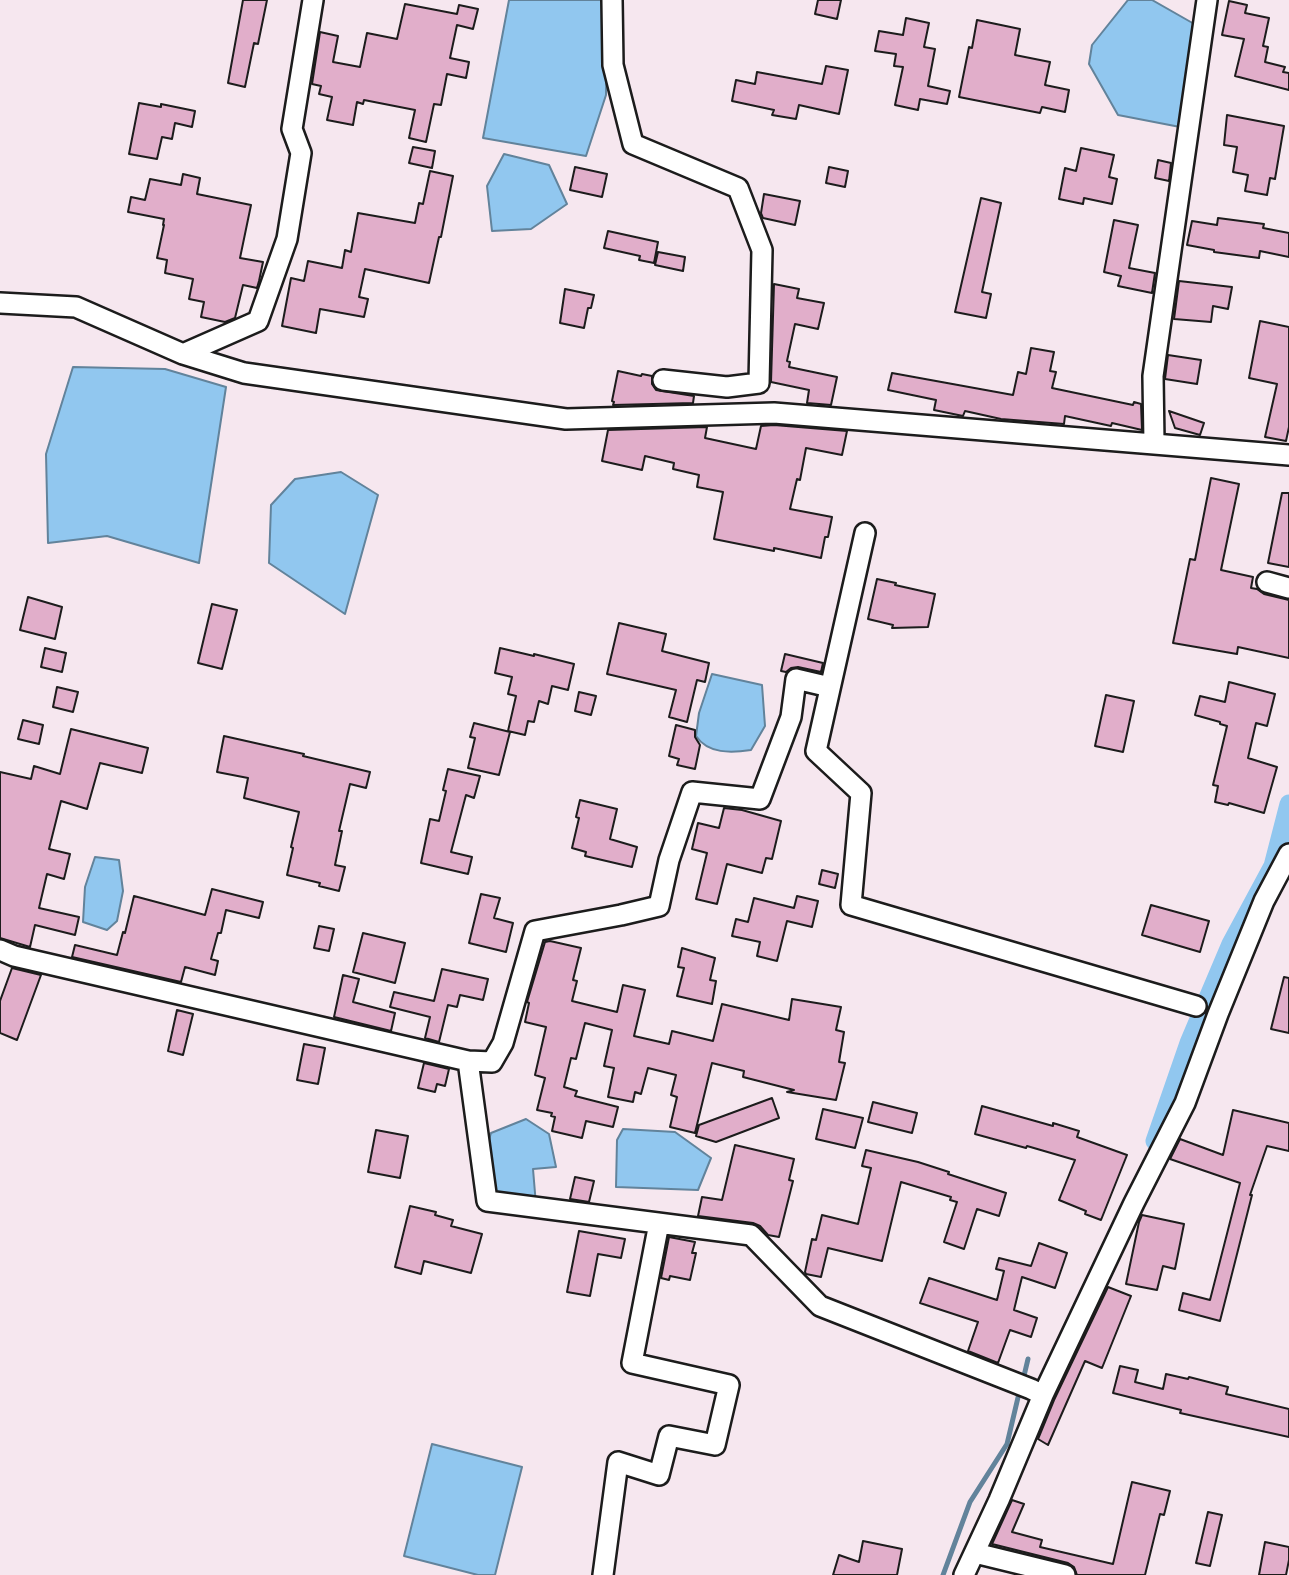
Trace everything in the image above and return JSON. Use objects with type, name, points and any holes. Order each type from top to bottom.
[{"type":"street","points":[[183,354],[258,321],[287,239],[301,153],[292,128],[313,0]]},
{"type":"street","points":[[612,0],[613,65],[633,144],[738,188],[762,250],[759,383],[727,387],[663,380]]},
{"type":"street","points":[[1154,443],[1153,376],[1207,0]]},
{"type":"street","points":[[0,303],[76,307],[183,354],[244,373],[566,419],[774,413],[1289,455]]},
{"type":"street","points":[[865,533],[816,751],[861,793],[851,905],[1196,1006]]},
{"type":"street","points":[[1267,582],[1289,588]]},
{"type":"street","points":[[0,950],[14,956],[468,1060],[492,1062],[503,1043],[536,930],[659,906],[669,860],[692,792],[760,799],[791,717],[796,679],[830,687]]},
{"type":"street","points":[[964,1575],[1037,1392],[1185,1103],[1264,901],[1289,854]]},
{"type":"street","points":[[468,1060],[487,1201],[751,1236],[820,1306],[1037,1392]]},
{"type":"street","points":[[603,1575],[618,1462],[659,1475],[669,1436],[715,1445],[729,1385],[632,1363],[659,1223]]},
{"type":"street","points":[[975,1553],[1065,1575]]},
{"type":"water","points":[[509,0],[607,0],[606,95],[586,156],[483,138]]},
{"type":"water","points":[[1128,0],[1152,0],[1196,25],[1180,127],[1118,115],[1089,64],[1092,45]]},
{"type":"water","points":[[504,154],[549,165],[567,204],[531,229],[492,231],[487,186]]},
{"type":"water","points":[[73,367],[165,369],[226,387],[199,563],[107,536],[48,543],[46,454]]},
{"type":"water","points":[[341,472],[378,495],[345,614],[269,563],[271,505],[295,479]]},
{"type":"water","points":[[712,674],[762,685],[765,726],[751,750],[728,752],[713,749],[696,736],[699,713]]},
{"type":"water","points":[[95,857],[119,860],[123,891],[117,921],[107,930],[83,922],[85,887]]},
{"type":"water","points":[[526,1119],[549,1134],[556,1167],[533,1169],[536,1205],[493,1193],[487,1146],[491,1133]]},
{"type":"water","points":[[623,1129],[675,1132],[711,1158],[698,1190],[616,1187],[617,1140]]},
{"type":"water","points":[[432,1444],[522,1467],[495,1575],[478,1575],[404,1556]]},
{"type":"building","points":[[243,0],[267,0],[245,87],[228,83]]},
{"type":"building","points":[[818,0],[841,0],[837,19],[815,14]]},
{"type":"building","points":[[1229,1],[1247,5],[1245,13],[1269,18],[1263,46],[1268,47],[1265,62],[1285,67],[1283,72],[1289,73],[1289,90],[1235,76],[1244,39],[1222,35]]},
{"type":"building","points":[[405,4],[457,14],[459,5],[478,9],[473,29],[457,25],[450,58],[469,62],[466,78],[447,74],[441,105],[434,104],[426,142],[409,138],[415,110],[364,100],[363,104],[357,102],[353,125],[327,120],[332,97],[319,94],[321,86],[312,84],[320,32],[338,36],[333,62],[360,67],[367,33],[397,39]]},
{"type":"building","points":[[906,18],[929,23],[924,47],[935,49],[928,86],[950,91],[947,104],[920,99],[918,110],[895,105],[903,67],[894,66],[896,54],[875,51],[879,31],[903,35]]},
{"type":"building","points":[[977,20],[1020,29],[1015,55],[1050,62],[1045,85],[1069,90],[1065,112],[1042,107],[1040,113],[959,97]]},
{"type":"building","points":[[826,66],[848,70],[839,114],[799,105],[796,119],[772,115],[774,110],[732,101],[736,80],[755,84],[757,72],[822,84]]},
{"type":"building","points":[[139,103],[161,107],[161,104],[195,111],[192,127],[175,123],[172,139],[162,137],[157,159],[129,154]]},
{"type":"building","points":[[1227,115],[1284,126],[1275,179],[1270,178],[1267,195],[1245,191],[1248,175],[1233,172],[1237,147],[1224,145]]},
{"type":"building","points":[[413,147],[435,151],[432,168],[409,163]]},
{"type":"building","points":[[1081,148],[1114,155],[1109,177],[1117,179],[1112,204],[1084,198],[1083,204],[1059,199],[1065,168],[1076,171]]},
{"type":"building","points":[[1158,160],[1171,163],[1169,181],[1155,178]]},
{"type":"building","points":[[575,167],[607,174],[602,197],[570,190]]},
{"type":"building","points":[[829,167],[848,171],[845,187],[826,183]]},
{"type":"building","points":[[430,171],[453,176],[429,283],[365,269],[359,297],[368,299],[364,317],[320,309],[316,333],[282,326],[291,278],[304,281],[308,261],[342,268],[345,250],[351,252],[358,213],[415,223],[419,203],[423,204]]},
{"type":"building","points":[[183,174],[200,178],[197,194],[251,205],[240,258],[263,262],[259,281],[257,288],[243,285],[235,318],[225,322],[201,317],[204,302],[189,299],[193,279],[165,273],[167,260],[157,258],[164,219],[128,212],[131,197],[145,200],[150,179],[181,185]]},
{"type":"building","points":[[764,194],[800,201],[795,225],[763,218],[761,213]]},
{"type":"building","points":[[981,198],[1001,203],[982,292],[991,294],[986,318],[955,312]]},
{"type":"building","points":[[1218,218],[1264,224],[1263,228],[1289,233],[1289,257],[1260,251],[1259,258],[1187,245],[1192,221],[1217,225]]},
{"type":"building","points":[[1114,220],[1138,225],[1129,268],[1155,273],[1152,293],[1118,286],[1121,276],[1104,272]]},
{"type":"building","points":[[608,231],[658,242],[654,263],[639,260],[640,256],[604,248]]},
{"type":"building","points":[[658,252],[685,257],[683,271],[655,265]]},
{"type":"building","points":[[1179,281],[1232,287],[1228,309],[1213,306],[1211,322],[1174,319]]},
{"type":"building","points":[[774,284],[799,289],[797,298],[824,303],[818,329],[795,324],[787,361],[790,362],[789,367],[837,377],[831,405],[807,403],[809,390],[771,382]]},
{"type":"building","points":[[565,289],[594,295],[584,328],[560,323]]},
{"type":"building","points":[[1260,321],[1289,327],[1289,427],[1286,441],[1265,437],[1277,384],[1249,378]]},
{"type":"building","points":[[1031,348],[1054,352],[1050,371],[1056,372],[1052,388],[1133,405],[1134,402],[1141,404],[1142,430],[1065,416],[1064,424],[1001,419],[965,411],[963,416],[934,410],[936,400],[888,390],[892,373],[1013,395],[1018,372],[1026,374]]},
{"type":"building","points":[[1168,355],[1201,360],[1197,384],[1165,379]]},
{"type":"building","points":[[618,371],[652,376],[652,384],[656,390],[694,396],[693,403],[613,405]]},
{"type":"building","points":[[1169,411],[1204,423],[1200,435],[1175,428]]},
{"type":"building","points":[[761,426],[847,431],[842,455],[806,448],[800,480],[797,479],[790,509],[832,517],[821,558],[714,539],[723,492],[697,487],[699,475],[673,469],[674,463],[645,456],[642,470],[602,461],[608,430],[707,427],[705,438],[756,449]]},
{"type":"building","points":[[1211,478],[1239,484],[1221,570],[1253,577],[1251,588],[1289,600],[1289,658],[1238,647],[1237,654],[1173,643],[1190,559],[1195,560]]},
{"type":"building","points":[[1282,493],[1289,493],[1289,567],[1268,563]]},
{"type":"building","points":[[877,579],[935,594],[928,627],[892,628],[893,625],[868,619]]},
{"type":"building","points":[[28,597],[62,607],[55,639],[20,630]]},
{"type":"building","points":[[212,604],[237,610],[222,669],[198,663]]},
{"type":"building","points":[[619,623],[666,634],[662,651],[709,663],[705,682],[697,680],[687,722],[669,717],[676,690],[607,674]]},
{"type":"building","points":[[45,648],[66,653],[62,672],[41,667]]},
{"type":"building","points":[[500,648],[574,664],[568,690],[552,686],[548,704],[539,701],[534,722],[528,721],[525,735],[508,731],[516,696],[508,694],[512,677],[495,673]]},
{"type":"building","points":[[785,654],[823,663],[821,672],[798,667],[786,672],[781,671]]},
{"type":"building","points":[[1229,682],[1275,694],[1267,726],[1256,723],[1248,758],[1277,767],[1264,813],[1215,802],[1218,786],[1213,785],[1227,726],[1195,715],[1200,696],[1225,702]]},
{"type":"building","points":[[57,687],[78,692],[73,712],[53,707]]},
{"type":"building","points":[[579,692],[596,696],[591,715],[575,711]]},
{"type":"building","points":[[1106,695],[1134,701],[1123,752],[1095,746]]},
{"type":"building","points":[[23,720],[43,725],[39,744],[18,739]]},
{"type":"building","points":[[474,723],[510,732],[499,775],[468,768],[475,738],[470,737]]},
{"type":"building","points":[[676,725],[695,730],[695,737],[700,745],[695,769],[677,765],[679,759],[669,756]]},
{"type":"building","points":[[71,729],[148,748],[142,773],[100,763],[87,809],[61,801],[49,849],[70,854],[64,879],[47,874],[39,908],[79,917],[75,935],[35,925],[30,947],[0,938],[0,772],[31,779],[34,766],[60,774]]},
{"type":"building","points":[[224,736],[370,772],[366,788],[350,784],[339,831],[342,831],[335,865],[345,867],[339,891],[287,875],[299,812],[244,798],[248,778],[217,772]]},
{"type":"building","points":[[448,769],[480,776],[474,798],[466,795],[451,852],[472,857],[468,874],[421,863],[430,819],[439,821]]},
{"type":"building","points":[[580,800],[617,809],[610,839],[637,847],[632,867],[585,856],[586,852],[572,848]]},
{"type":"building","points":[[724,808],[781,821],[772,859],[766,858],[762,873],[727,864],[717,904],[696,899],[707,853],[692,849],[698,823],[719,828]]},
{"type":"building","points":[[822,870],[838,874],[835,888],[819,884]]},
{"type":"building","points":[[212,889],[263,902],[259,918],[226,910],[211,959],[218,961],[215,975],[185,967],[181,982],[72,957],[75,945],[117,955],[134,896],[205,915]]},
{"type":"building","points":[[481,894],[500,898],[494,918],[513,923],[506,952],[469,943]]},
{"type":"building","points":[[797,896],[818,901],[812,927],[787,921],[777,961],[757,956],[760,942],[732,936],[736,919],[748,922],[754,898],[794,908]]},
{"type":"building","points":[[1151,905],[1209,921],[1200,952],[1142,935]]},
{"type":"building","points":[[319,926],[334,929],[329,951],[314,948]]},
{"type":"building","points":[[363,933],[405,943],[395,983],[353,972]]},
{"type":"building","points":[[545,942],[581,948],[573,980],[577,981],[572,1001],[617,1012],[623,985],[645,990],[634,1036],[669,1044],[672,1031],[713,1041],[722,1004],[789,1020],[792,999],[841,1007],[836,1030],[844,1032],[839,1062],[845,1063],[836,1100],[787,1092],[794,1090],[743,1077],[744,1071],[712,1063],[695,1133],[670,1127],[677,1097],[671,1095],[676,1075],[648,1068],[641,1094],[635,1092],[633,1102],[608,1097],[614,1068],[604,1066],[612,1030],[585,1023],[576,1059],[571,1058],[564,1087],[577,1091],[575,1096],[618,1107],[613,1127],[586,1121],[582,1138],[552,1131],[555,1117],[551,1116],[552,1113],[537,1110],[545,1078],[535,1075],[546,1027],[525,1022],[527,1002]]},
{"type":"building","points":[[682,948],[715,958],[710,980],[716,981],[712,1004],[677,996],[684,968],[678,967]]},
{"type":"building","points":[[12,968],[41,975],[17,1040],[0,1033],[0,1001]]},
{"type":"building","points":[[442,969],[488,979],[483,1000],[460,995],[457,1007],[448,1005],[439,1042],[425,1038],[430,1017],[390,1007],[394,992],[434,1001]]},
{"type":"building","points":[[343,975],[359,979],[353,1002],[395,1013],[391,1031],[334,1017]]},
{"type":"building","points":[[1284,977],[1289,978],[1289,1033],[1271,1029]]},
{"type":"building","points":[[177,1010],[193,1014],[183,1055],[168,1051]]},
{"type":"building","points":[[304,1044],[325,1048],[318,1084],[297,1080]]},
{"type":"building","points":[[424,1063],[449,1069],[445,1086],[437,1084],[435,1092],[418,1088]]},
{"type":"building","points":[[772,1098],[779,1118],[716,1142],[696,1136],[699,1125]]},
{"type":"building","points":[[873,1102],[917,1113],[912,1133],[868,1122]]},
{"type":"building","points":[[982,1106],[1079,1131],[1077,1137],[1127,1155],[1101,1220],[1059,1200],[1075,1160],[975,1134]]},
{"type":"building","points":[[823,1109],[863,1118],[855,1148],[816,1139]]},
{"type":"building","points":[[1233,1110],[1289,1123],[1289,1151],[1267,1146],[1250,1195],[1220,1321],[1179,1310],[1183,1293],[1210,1300],[1240,1183],[1170,1159],[1180,1139],[1223,1155]]},
{"type":"building","points":[[376,1130],[408,1136],[400,1178],[368,1172]]},
{"type":"building","points":[[735,1145],[794,1159],[789,1180],[793,1181],[779,1237],[768,1235],[753,1223],[698,1216],[702,1197],[722,1200]]},
{"type":"building","points":[[866,1150],[918,1162],[1006,1193],[999,1216],[977,1209],[964,1249],[944,1242],[957,1202],[950,1200],[951,1197],[901,1182],[882,1261],[828,1248],[821,1277],[806,1274],[812,1239],[816,1240],[822,1215],[858,1224],[871,1168],[862,1166]]},
{"type":"building","points":[[575,1177],[594,1181],[589,1202],[570,1199]]},
{"type":"building","points":[[410,1206],[436,1212],[435,1215],[453,1220],[451,1226],[482,1234],[471,1273],[424,1261],[421,1274],[395,1267]]},
{"type":"building","points":[[1142,1215],[1184,1224],[1175,1269],[1163,1266],[1157,1290],[1126,1284]]},
{"type":"building","points":[[579,1231],[625,1239],[621,1258],[598,1254],[590,1296],[567,1292]]},
{"type":"building","points":[[669,1237],[695,1242],[692,1253],[696,1253],[690,1280],[670,1276],[669,1280],[661,1278]]},
{"type":"building","points":[[1039,1243],[1067,1253],[1055,1288],[1022,1277],[1014,1310],[1037,1318],[1031,1337],[1010,1330],[998,1363],[968,1351],[978,1322],[920,1303],[929,1278],[997,1300],[1004,1271],[996,1269],[999,1258],[1031,1266]]},
{"type":"building","points":[[1108,1287],[1131,1296],[1102,1368],[1085,1361],[1048,1445],[1038,1439]]},
{"type":"building","points":[[1120,1366],[1138,1370],[1135,1382],[1163,1389],[1166,1374],[1188,1379],[1189,1377],[1228,1387],[1226,1394],[1289,1409],[1289,1437],[1180,1413],[1181,1410],[1113,1393]]},
{"type":"building","points":[[1132,1482],[1170,1491],[1164,1515],[1160,1514],[1145,1575],[1077,1575],[1074,1567],[1068,1563],[992,1544],[1012,1500],[1024,1504],[1012,1532],[1042,1540],[1040,1547],[1113,1564]]},
{"type":"building","points":[[1208,1512],[1222,1515],[1210,1566],[1196,1563]]},
{"type":"building","points":[[863,1541],[902,1549],[897,1575],[833,1575],[839,1555],[859,1562]]},
{"type":"building","points":[[1265,1542],[1289,1547],[1286,1575],[1259,1575]]},
{"type":"waterway","points":[[1155,1141],[1189,1043],[1231,944],[1273,866],[1289,804]]},
{"type":"waterway","points":[[1023,1380],[1028,1359]]},
{"type":"waterway","points":[[943,1575],[970,1502],[1007,1444],[1020,1389]]}]
